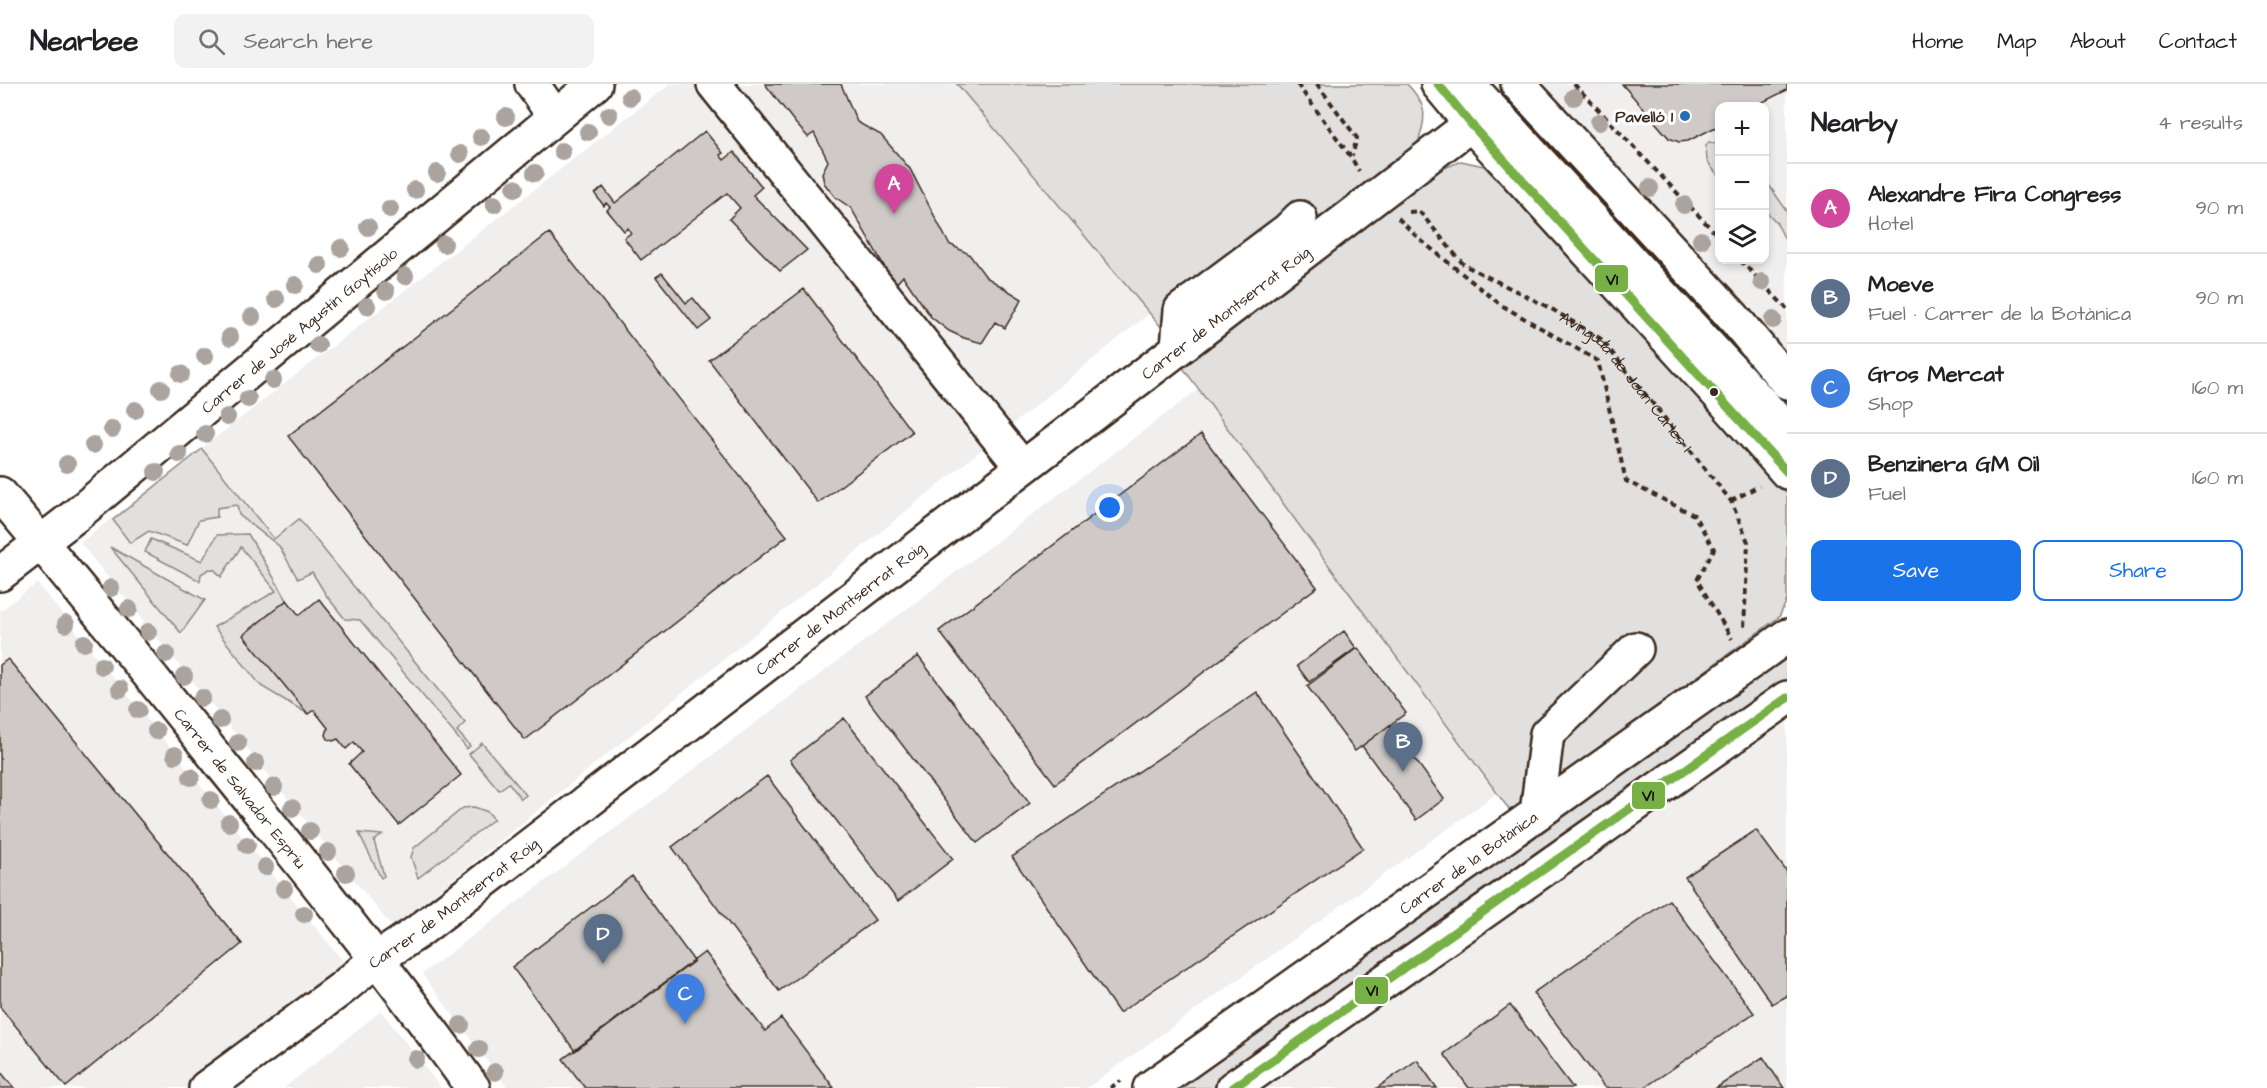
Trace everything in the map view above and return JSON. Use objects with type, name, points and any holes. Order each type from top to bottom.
[{"type":"street","points":[[532,84],[555,117]]},
{"type":"street","name":"Carrer de José Agustín Goytisolo","points":[[0,574],[85,508],[595,84]]},
{"type":"street","points":[[714,84],[1022,467]]},
{"type":"street","points":[[1438,84],[1471,124],[1720,396],[1773,479]]},
{"type":"street","points":[[1468,84],[1787,431]]},
{"type":"street","points":[[1518,84],[1734,318],[1787,382]]},
{"type":"street","name":"Carrer de Montserrat Roig","points":[[206,1088],[341,989],[377,959],[416,933],[1471,124]]},
{"type":"street","points":[[1178,347],[1181,310],[1291,216]]},
{"type":"street","name":"Carrer de Salvador Espriu","points":[[0,494],[377,959],[473,1088]]},
{"type":"street","name":"Carrer de la Botànica","points":[[1150,1088],[1787,636]]},
{"type":"street","points":[[1537,813],[1547,734],[1636,649]]},
{"type":"street","points":[[1233,1088],[1787,698]]},
{"type":"path","points":[[1297,84],[1351,157],[1357,138],[1317,84]]},
{"type":"path","points":[[1574,84],[1715,234]]},
{"type":"path","name":"Avinguda de Joan Carles I","points":[[1401,212],[1419,211],[1464,265],[1550,308],[1601,339],[1731,501],[1748,542],[1744,630],[1747,636]]},
{"type":"path","points":[[1392,212],[1418,238],[1501,305],[1598,361],[1626,481],[1694,515],[1714,549],[1697,580],[1735,644]]},
{"type":"path","points":[[1744,264],[1787,309]]},
{"type":"path","points":[[1731,501],[1773,479]]},
{"type":"shaded area","points":[[670,84],[957,84],[1150,313],[393,928],[80,543]]},
{"type":"shaded area","points":[[957,84],[1407,84],[1419,99],[1424,120],[1417,146],[1167,334]]},
{"type":"shaded area","points":[[1536,84],[1787,84],[1787,360]]},
{"type":"shaded area","points":[[1709,142],[1715,144],[1715,172],[1707,161],[1706,145]]},
{"type":"shaded area","points":[[1461,161],[1484,166],[1787,493],[1787,600],[1779,617],[1511,812],[1183,368],[1440,170]]},
{"type":"shaded area","points":[[1769,185],[1787,211],[1787,243],[1776,222],[1769,214]]},
{"type":"shaded area","points":[[1199,389],[1496,794],[1087,1088],[508,1088],[422,974]]},
{"type":"shaded area","points":[[202,449],[274,539],[299,519],[465,723],[457,731],[470,746],[467,749],[360,620],[345,619],[312,572],[298,579],[279,546],[239,515],[237,505],[217,508],[217,517],[199,520],[187,545],[149,531],[130,543],[113,520]]},
{"type":"shaded area","points":[[248,534],[287,600],[244,635],[308,714],[261,686],[214,627],[276,591],[241,547],[221,577],[215,570],[209,569],[201,574],[200,581],[145,552],[151,539],[202,561],[217,535]]},
{"type":"shaded area","points":[[110,547],[205,600],[181,633]]},
{"type":"shaded area","points":[[37,583],[350,970],[200,1088],[0,1088],[0,611]]},
{"type":"shaded area","points":[[1787,657],[1787,682],[1214,1088],[1178,1088]]},
{"type":"shaded area","points":[[1787,700],[1787,1088],[1255,1088]]},
{"type":"shaded area","points":[[482,743],[526,795],[521,799],[509,783],[499,790],[469,754]]},
{"type":"shaded area","points":[[474,807],[488,812],[494,819],[418,878],[411,857],[414,848],[463,808]]},
{"type":"shaded area","points":[[359,833],[382,835],[374,841],[384,876],[381,878]]},
{"type":"shaded area","points":[[381,1011],[441,1088],[284,1088]]},
{"type":"building","points":[[765,84],[841,84],[857,122],[881,135],[910,169],[949,244],[969,254],[986,277],[1022,299],[1005,328],[995,322],[982,343],[964,338],[949,331],[931,317],[903,276],[895,285],[851,208],[835,197],[824,183],[822,173],[828,161],[814,133],[808,137]]},
{"type":"building","name":"Pavelló 1","points":[[1622,84],[1787,84],[1787,90],[1763,102],[1715,102],[1715,128],[1688,141],[1679,142],[1669,138]]},
{"type":"building","points":[[705,131],[723,153],[720,155],[724,160],[734,152],[762,187],[753,195],[807,250],[780,271],[729,219],[740,208],[727,193],[641,260],[624,238],[631,233],[628,228],[624,231],[607,210],[610,207],[606,203],[604,206],[595,194],[603,187],[615,203]]},
{"type":"building","points":[[549,233],[787,536],[525,740],[288,436]]},
{"type":"building","points":[[662,273],[686,303],[693,298],[711,320],[698,330],[656,277]]},
{"type":"building","points":[[804,289],[912,432],[818,503],[709,360]]},
{"type":"building","points":[[1201,434],[1317,587],[1055,784],[939,631]]},
{"type":"building","points":[[319,599],[461,775],[399,825],[349,764],[362,752],[354,742],[346,749],[338,739],[333,741],[328,739],[326,735],[328,728],[314,710],[308,714],[243,635],[287,600],[299,615]]},
{"type":"building","points":[[1344,631],[1356,648],[1309,682],[1297,666]]},
{"type":"building","points":[[1358,648],[1406,713],[1355,751],[1307,686]]},
{"type":"building","points":[[918,656],[1030,803],[977,843],[865,696]]},
{"type":"building","points":[[8,659],[242,944],[66,1087],[0,1007],[0,665]]},
{"type":"building","points":[[1257,692],[1363,848],[1119,1013],[1012,857]]},
{"type":"building","points":[[844,718],[953,859],[898,901],[790,760]]},
{"type":"building","points":[[1390,725],[1444,799],[1416,820],[1362,746]]},
{"type":"building","points":[[767,776],[875,920],[779,991],[672,847]]},
{"type":"building","points":[[1756,830],[1787,872],[1787,996],[1772,1004],[1685,877]]},
{"type":"building","points":[[632,876],[694,961],[575,1051],[512,967]]},
{"type":"building","points":[[1669,900],[1754,1013],[1644,1088],[1605,1088],[1533,993]]},
{"type":"building","points":[[705,952],[765,1031],[781,1018],[834,1088],[585,1088],[563,1059]]},
{"type":"building","points":[[1510,1005],[1573,1088],[1469,1088],[1444,1054]]},
{"type":"building","points":[[1763,1057],[1784,1088],[1716,1088]]},
{"type":"building","points":[[1417,1060],[1437,1088],[1377,1088]]},
{"type":"building","points":[[0,1071],[14,1088],[0,1088]]},
{"type":"transit line","name":"V1","points":[[1438,84],[1471,124],[1787,472]]},
{"type":"transit line","name":"V1","points":[[1233,1088],[1787,698]]},
{"type":"place","name":"Pavelló 1","points":[[1685,116]]},
{"type":"place","name":"Alexandre Fira Congress","points":[[894,214]]},
{"type":"place","name":"Moeve","points":[[1403,772]]},
{"type":"place","name":"Benzinera GM Oil","points":[[603,964]]},
{"type":"place","name":"Gros Mercat","points":[[685,1024]]}]
